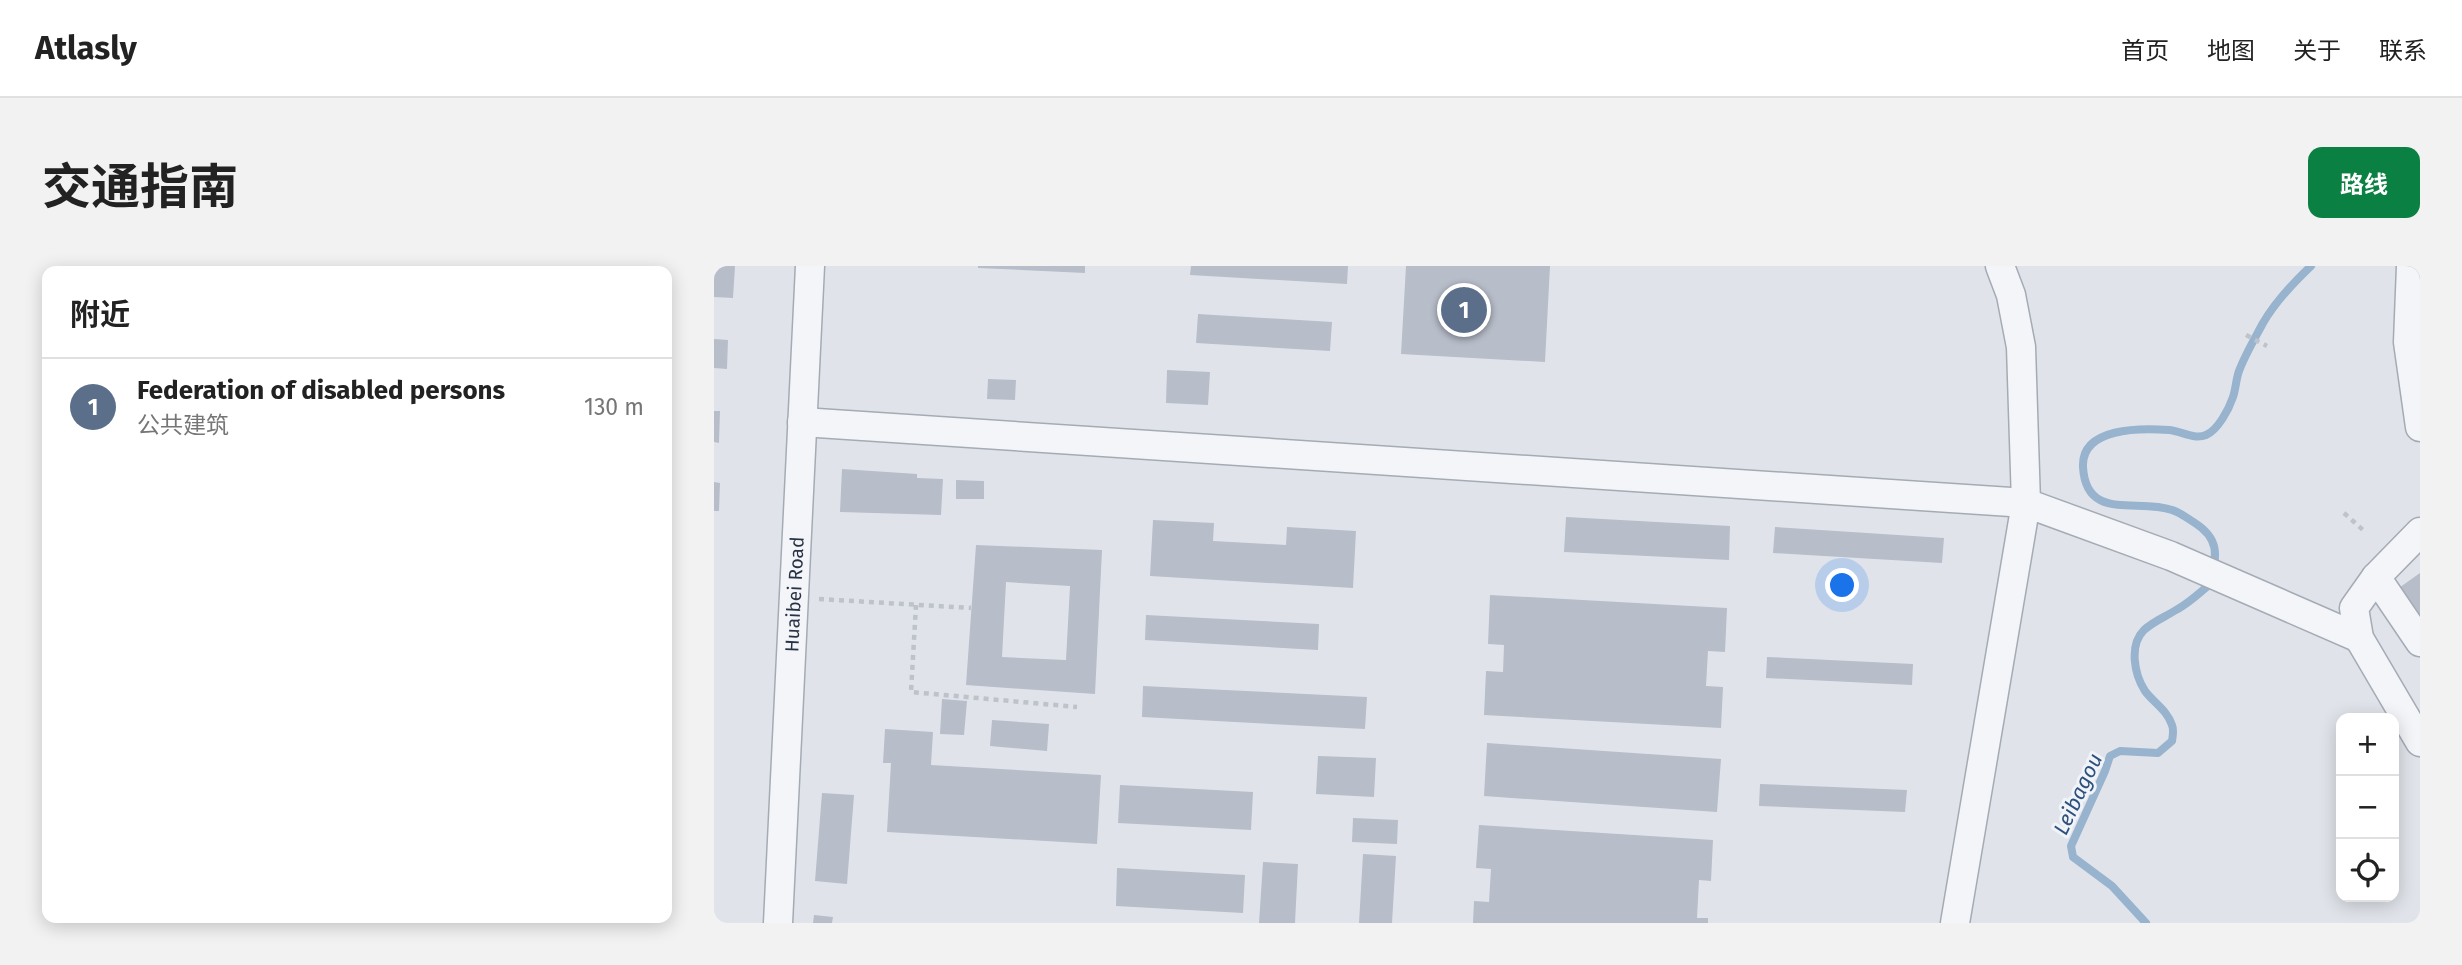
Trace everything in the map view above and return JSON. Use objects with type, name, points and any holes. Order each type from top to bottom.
[{"type":"street","name":"Huaibei Road","points":[[778,923],[810,266]]},
{"type":"street","points":[[1955,923],[2026,503],[2021,347],[2011,295],[2000,266]]},
{"type":"street","points":[[2411,266],[2420,427]]},
{"type":"street","points":[[802,422],[2026,503],[2171,556],[2359,638]]},
{"type":"street","points":[[2420,532],[2376,577],[2354,608],[2359,638],[2420,742]]},
{"type":"street","points":[[2376,577],[2420,642]]},
{"type":"path","points":[[2246,335],[2267,346]]},
{"type":"path","points":[[2344,513],[2363,530]]},
{"type":"path","points":[[794,596],[848,602],[971,608]]},
{"type":"path","points":[[916,605],[911,692],[1077,707]]},
{"type":"building","points":[[714,266],[735,266],[733,298],[714,297]]},
{"type":"building","points":[[1085,266],[1085,273],[978,268]]},
{"type":"building","points":[[1191,266],[1348,266],[1347,284],[1190,275]]},
{"type":"building","points":[[1406,266],[1550,266],[1545,362],[1401,354]]},
{"type":"building","points":[[1198,314],[1332,322],[1330,351],[1196,343]]},
{"type":"building","points":[[714,339],[728,340],[727,369],[714,368]]},
{"type":"building","points":[[1167,370],[1210,372],[1208,405],[1166,403]]},
{"type":"building","points":[[988,379],[1016,380],[1015,400],[987,399]]},
{"type":"building","points":[[714,411],[720,411],[719,443],[714,442]]},
{"type":"building","points":[[842,469],[917,474],[917,478],[943,479],[941,515],[840,512]]},
{"type":"building","points":[[956,480],[984,481],[984,499],[956,499]]},
{"type":"building","points":[[714,482],[720,483],[719,511],[714,511]]},
{"type":"building","points":[[1566,517],[1730,526],[1729,560],[1564,552]]},
{"type":"building","points":[[1153,520],[1214,523],[1213,541],[1286,545],[1287,527],[1356,531],[1353,588],[1150,576]]},
{"type":"building","points":[[1775,527],[1944,538],[1942,563],[1773,553]]},
{"type":"building","points":[[976,545],[1102,550],[1095,694],[966,685]],"holes":[[[1006,582],[1070,586],[1066,660],[1002,657]]]},
{"type":"building","points":[[2420,573],[2420,622],[2396,590]]},
{"type":"building","points":[[1490,595],[1727,608],[1725,652],[1708,651],[1706,686],[1723,687],[1721,728],[1484,715],[1486,671],[1503,672],[1504,645],[1488,644]]},
{"type":"building","points":[[1146,615],[1319,624],[1318,650],[1145,640]]},
{"type":"building","points":[[1767,657],[1913,664],[1912,685],[1766,678]]},
{"type":"building","points":[[1143,686],[1367,697],[1365,729],[1142,717]]},
{"type":"building","points":[[942,699],[967,701],[964,735],[940,734]]},
{"type":"building","points":[[992,720],[1049,724],[1047,751],[990,746]]},
{"type":"building","points":[[885,729],[933,732],[931,765],[1101,775],[1097,844],[887,832],[891,763],[883,763]]},
{"type":"building","points":[[1487,743],[1721,759],[1717,812],[1484,796]]},
{"type":"building","points":[[1318,756],[1376,758],[1374,797],[1316,794]]},
{"type":"building","points":[[1760,784],[1907,790],[1905,812],[1759,806]]},
{"type":"building","points":[[1120,785],[1253,792],[1251,830],[1118,823]]},
{"type":"building","points":[[822,793],[854,795],[847,884],[815,881]]},
{"type":"building","points":[[1353,818],[1398,820],[1397,844],[1352,842]]},
{"type":"building","points":[[1479,825],[1713,840],[1711,881],[1699,880],[1697,918],[1708,918],[1708,923],[1473,923],[1474,901],[1489,902],[1491,869],[1476,868]]},
{"type":"building","points":[[1363,854],[1396,856],[1392,923],[1359,923]]},
{"type":"building","points":[[1263,862],[1298,864],[1295,923],[1259,923]]},
{"type":"building","points":[[1117,868],[1245,875],[1243,913],[1116,906]]},
{"type":"building","points":[[814,915],[833,917],[832,923],[813,923]]},
{"type":"waterway","name":"Leibagou","points":[[2146,923],[2112,886],[2073,857],[2071,846],[2110,756],[2120,751],[2158,753],[2172,741],[2173,729],[2170,720],[2145,691],[2138,676],[2136,643],[2144,630],[2185,604],[2211,583],[2215,549],[2203,529],[2175,511],[2159,507],[2116,505],[2093,495],[2086,484],[2083,467],[2085,454],[2092,444],[2102,437],[2129,430],[2169,430],[2197,436],[2210,432],[2219,424],[2229,407],[2241,365],[2263,323],[2273,307],[2311,266]]},
{"type":"place","name":"Federation of disabled persons","points":[[1464,310]]}]
